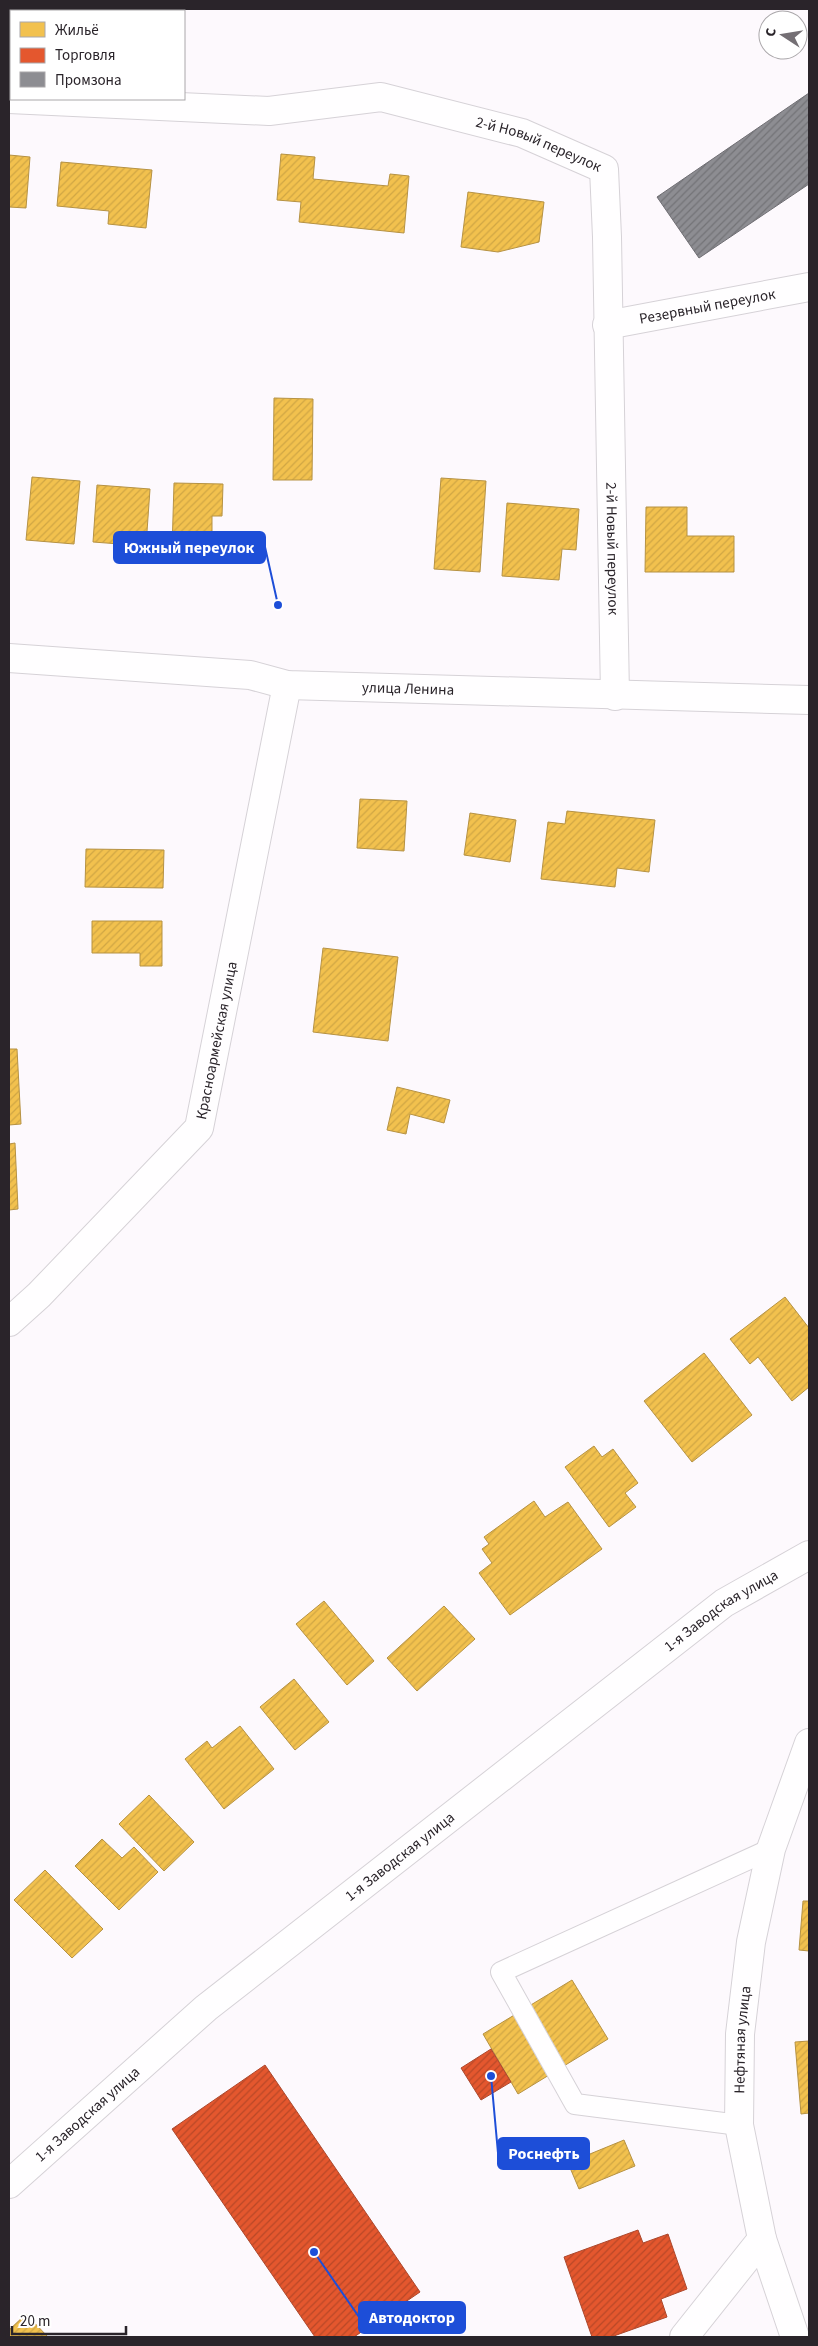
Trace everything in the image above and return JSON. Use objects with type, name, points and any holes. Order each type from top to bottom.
[{"type":"street","name":"2-й Новый переулок","points":[[31,100],[269,111],[381,97],[522,133],[604,169],[607,237],[607,325],[615,696]]},
{"type":"street","name":"Резервный переулок","points":[[607,325],[809,287]]},
{"type":"street","name":"улица Ленина","points":[[9,658],[250,674],[287,685],[615,696],[809,700]]},
{"type":"street","name":"Красноармейская улица","points":[[9,1322],[39,1295],[199,1128],[287,685]]},
{"type":"street","name":"1-я Заводская улица","points":[[9,2184],[206,2008],[724,1603],[809,1555]]},
{"type":"street","name":"Нефтяная улица","points":[[795,2337],[762,2239],[739,2125],[740,2034],[751,1942],[771,1849],[809,1743]]},
{"type":"street","points":[[684,2337],[762,2239]]},
{"type":"lane","points":[[739,2125],[576,2104],[501,1972],[771,1849]]},
{"type":"building: Жильё","points":[[281,154],[315,157],[313,179],[388,186],[390,174],[409,176],[404,233],[299,222],[301,202],[277,200]]},
{"type":"building: Жильё","points":[[9,155],[30,157],[26,208],[9,207]]},
{"type":"building: Жильё","points":[[61,162],[152,170],[146,228],[108,224],[109,211],[57,206]]},
{"type":"building: Жильё","points":[[468,192],[544,202],[539,242],[498,252],[461,247]]},
{"type":"building: Жильё","points":[[274,398],[313,399],[312,480],[273,480]]},
{"type":"building: Жильё","points":[[32,477],[80,481],[74,544],[26,540]]},
{"type":"building: Жильё","points":[[441,478],[486,481],[480,572],[434,569]]},
{"type":"building: Жильё","points":[[174,483],[223,484],[222,516],[212,516],[212,551],[172,550]]},
{"type":"building: Жильё","points":[[97,485],[150,489],[146,546],[93,542]]},
{"type":"building: Жильё","points":[[507,503],[579,509],[576,550],[562,549],[559,580],[502,576]]},
{"type":"building: Жильё","points":[[646,507],[687,507],[687,536],[734,536],[734,572],[645,572]]},
{"type":"building: Жильё","points":[[360,799],[407,801],[404,851],[357,848]]},
{"type":"building: Жильё","points":[[567,811],[655,820],[649,872],[617,868],[615,887],[541,879],[548,822],[565,824]]},
{"type":"building: Жильё","points":[[470,813],[516,820],[510,862],[464,855]]},
{"type":"building: Жильё","points":[[86,849],[164,850],[163,888],[85,887]]},
{"type":"building: Жильё","points":[[92,921],[162,921],[162,966],[140,966],[140,953],[92,953]]},
{"type":"building: Жильё","points":[[323,948],[398,957],[388,1041],[313,1032]]},
{"type":"building: Жильё","points":[[9,1049],[17,1049],[21,1124],[9,1125]]},
{"type":"building: Жильё","points":[[397,1087],[450,1100],[444,1123],[410,1114],[406,1134],[387,1130]]},
{"type":"building: Жильё","points":[[15,1143],[18,1209],[9,1210],[9,1144]]},
{"type":"building: Жильё","points":[[785,1297],[809,1328],[809,1387],[792,1401],[758,1357],[750,1364],[730,1339]]},
{"type":"building: Жильё","points":[[704,1353],[752,1415],[692,1462],[644,1401]]},
{"type":"building: Жильё","points":[[594,1446],[602,1457],[613,1449],[638,1483],[625,1493],[636,1507],[609,1527],[565,1467]]},
{"type":"building: Жильё","points":[[534,1501],[545,1517],[568,1502],[602,1549],[510,1615],[479,1573],[492,1563],[482,1549],[489,1544],[484,1537]]},
{"type":"building: Жильё","points":[[324,1601],[374,1661],[347,1685],[296,1624]]},
{"type":"building: Жильё","points":[[444,1606],[475,1639],[417,1691],[387,1658]]},
{"type":"building: Жильё","points":[[294,1679],[329,1722],[295,1750],[260,1707]]},
{"type":"building: Жильё","points":[[240,1726],[274,1769],[224,1809],[185,1759],[207,1741],[212,1748]]},
{"type":"building: Жильё","points":[[149,1795],[194,1842],[164,1871],[119,1824]]},
{"type":"building: Жильё","points":[[102,1839],[122,1858],[134,1847],[158,1872],[119,1910],[75,1866]]},
{"type":"building: Жильё","points":[[45,1870],[103,1929],[72,1958],[14,1900]]},
{"type":"building: Жильё","points":[[803,1901],[809,1901],[809,1951],[799,1950]]},
{"type":"building: Жильё","points":[[572,1980],[608,2039],[518,2094],[483,2034]]},
{"type":"building: Жильё","points":[[809,2041],[809,2113],[801,2114],[795,2042]]},
{"type":"building: Жильё","points":[[624,2140],[635,2166],[579,2189],[568,2163]]},
{"type":"building: Жильё","points":[[26,2314],[48,2337],[9,2337],[9,2330]]},
{"type":"building: Торговля","points":[[491,2049],[511,2082],[481,2100],[461,2068]]},
{"type":"building: Торговля","points":[[265,2065],[420,2292],[354,2337],[315,2337],[172,2129]]},
{"type":"building: Торговля","points":[[638,2230],[643,2243],[668,2234],[687,2289],[661,2299],[667,2317],[611,2337],[592,2337],[564,2257]]},
{"type":"building: Промзона","points":[[809,93],[809,184],[699,258],[657,197]]},
{"type":"place","name":"Южный переулок","points":[[278,605]]},
{"type":"place","name":"Роснефть","points":[[491,2076]]},
{"type":"place","name":"Автодоктор","points":[[314,2252]]}]
